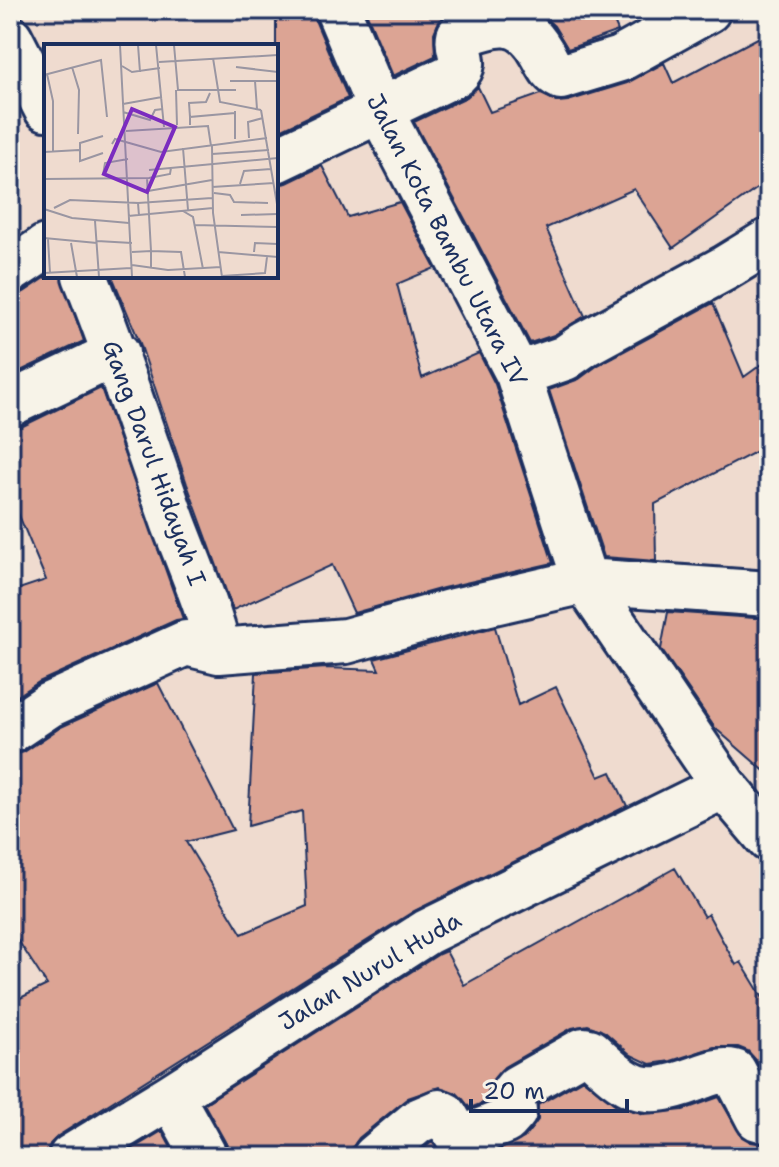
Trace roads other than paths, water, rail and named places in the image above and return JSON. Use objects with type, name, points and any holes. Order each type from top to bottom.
[{"type":"street","name":"Jalan Kota Bambu Utara IV","points":[[338,10],[381,112],[518,374],[585,581],[724,786],[769,839]]},
{"type":"street","points":[[278,159],[456,74],[464,63],[457,44],[459,36],[491,24],[504,22],[529,36],[541,50],[553,73],[561,77],[620,59],[708,10]]},
{"type":"street","points":[[10,38],[44,104]]},
{"type":"street","points":[[518,374],[565,358],[769,241]]},
{"type":"street","points":[[10,271],[44,248]]},
{"type":"street","name":"Gang Darul Hidayah I","points":[[86,278],[117,353],[174,523],[212,623],[219,651]]},
{"type":"street","points":[[10,404],[117,353]]},
{"type":"street","points":[[10,731],[49,705],[186,643],[219,651],[346,641],[450,612],[585,581],[769,594]]},
{"type":"street","name":"Jalan Nurul Huda","points":[[71,1157],[427,932],[724,786]]},
{"type":"street","points":[[375,1157],[418,1121],[439,1112],[445,1115],[458,1137],[472,1136],[506,1121],[514,1112],[512,1094],[517,1088],[584,1050],[632,1086],[654,1091],[669,1089],[713,1073],[734,1072],[758,1118],[769,1121]]},
{"type":"street","points":[[171,1096],[205,1157]]}]
